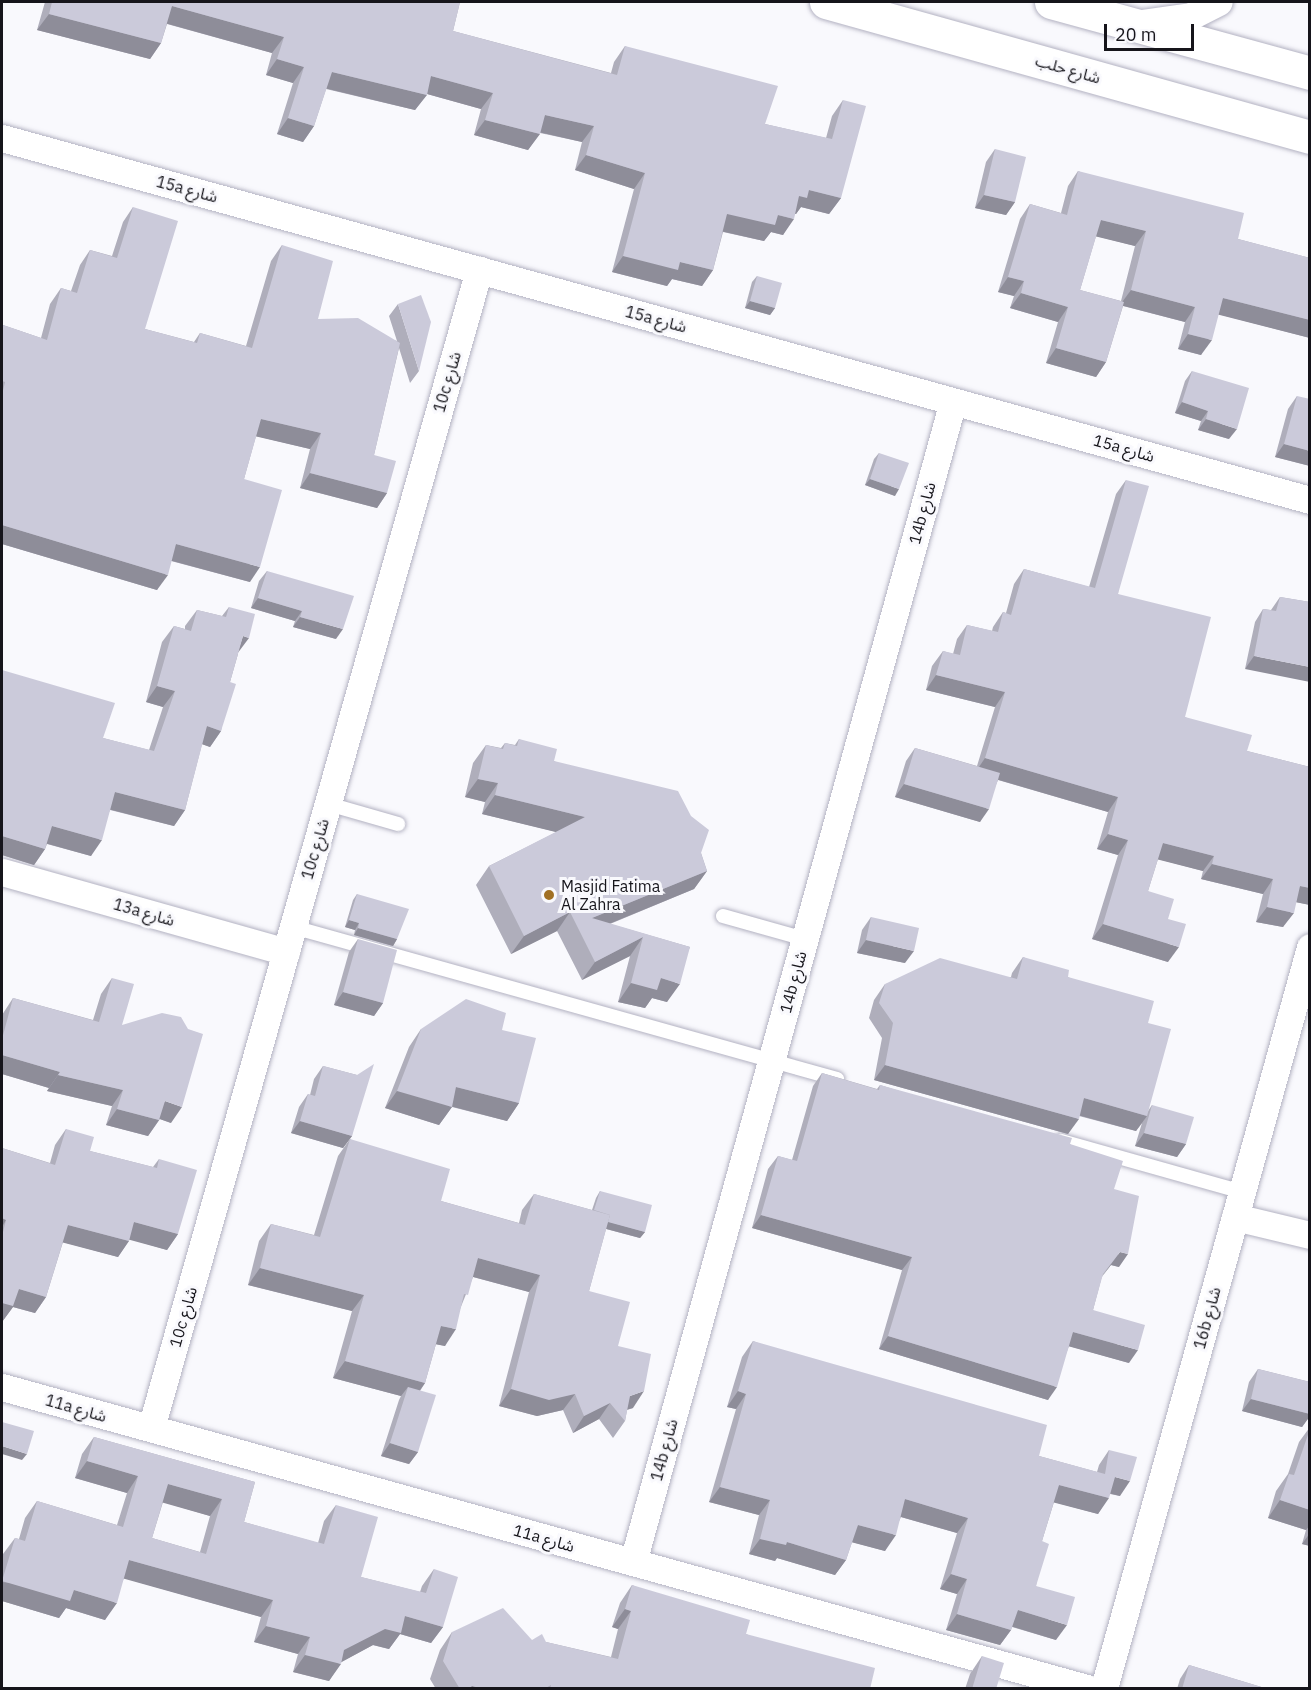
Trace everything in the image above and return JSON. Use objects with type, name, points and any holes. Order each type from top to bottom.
[{"type":"street","name":"شارع حلب","points":[[826,2],[1310,136]]},
{"type":"street","points":[[1051,2],[1310,73]]},
{"type":"street","points":[[1130,23],[1161,23],[1191,16],[1219,2]]},
{"type":"street","name":"15a شارع","points":[[2,138],[1310,500]]},
{"type":"street","name":"10c شارع","points":[[151,1428],[479,270]]},
{"type":"street","name":"14b شارع","points":[[633,1562],[953,401]]},
{"type":"street","name":"13a شارع","points":[[2,872],[290,939]]},
{"type":"street","name":"16b شارع","points":[[1104,1689],[1310,947]]},
{"type":"street","points":[[1238,1205],[1310,1235]]},
{"type":"street","name":"11a شارع","points":[[2,1387],[1086,1689]]},
{"type":"lane","points":[[328,804],[398,824]]},
{"type":"lane","points":[[723,916],[805,939]]},
{"type":"lane","points":[[290,939],[771,1060],[852,1083]]},
{"type":"lane","points":[[1047,1137],[1238,1205]]},
{"type":"building","points":[[52,2],[460,2],[453,31],[617,75],[625,46],[778,86],[765,124],[832,139],[843,100],[866,106],[841,198],[809,190],[807,198],[799,196],[794,219],[778,215],[775,225],[727,214],[713,270],[680,262],[678,270],[623,256],[645,173],[586,155],[594,126],[545,115],[540,134],[485,120],[493,93],[431,76],[427,95],[332,72],[314,126],[288,118],[304,67],[277,59],[284,37],[172,6],[161,43],[49,14]]},
{"type":"building","points":[[995,149],[1026,157],[1015,202],[984,195]]},
{"type":"building","points":[[1078,171],[1244,213],[1238,239],[1310,258],[1310,320],[1223,298],[1212,340],[1188,334],[1195,307],[1131,290],[1146,231],[1101,220],[1080,290],[1124,302],[1106,362],[1056,348],[1068,307],[1021,293],[1024,281],[1008,277],[1030,204],[1067,215]]},
{"type":"building","points":[[133,207],[178,221],[145,329],[197,343],[200,333],[252,348],[282,245],[333,261],[318,319],[358,318],[400,343],[374,455],[396,461],[387,493],[310,473],[321,433],[261,419],[244,479],[282,490],[260,567],[176,544],[168,575],[2,525],[2,395],[5,382],[2,381],[3,325],[47,340],[61,288],[77,293],[90,250],[117,258]]},
{"type":"building","points":[[757,276],[782,283],[775,308],[750,301]]},
{"type":"building","points":[[421,295],[431,322],[419,371],[398,304]]},
{"type":"building","points":[[1192,371],[1249,388],[1237,429],[1206,419],[1208,411],[1182,402]]},
{"type":"building","points":[[1297,396],[1310,399],[1310,451],[1284,444]]},
{"type":"building","points":[[879,453],[909,463],[899,489],[870,479]]},
{"type":"building","points":[[1126,480],[1149,486],[1118,594],[1211,617],[1185,717],[1252,735],[1247,751],[1310,767],[1310,888],[1300,886],[1294,913],[1267,907],[1273,879],[1212,864],[1214,856],[1163,843],[1148,891],[1174,899],[1168,919],[1186,924],[1179,947],[1103,924],[1128,840],[1108,834],[1118,797],[985,758],[1005,692],[936,675],[943,651],[960,655],[967,625],[998,632],[1003,612],[1011,615],[1024,569],[1095,588]]},
{"type":"building","points":[[267,571],[354,596],[343,629],[300,617],[302,611],[258,598]]},
{"type":"building","points":[[1280,597],[1310,602],[1310,667],[1254,656],[1263,609],[1276,611]]},
{"type":"building","points":[[229,607],[255,614],[249,638],[243,636],[230,682],[236,684],[221,731],[207,726],[185,810],[115,792],[102,840],[52,826],[45,849],[2,836],[2,670],[115,703],[103,738],[154,751],[175,691],[157,686],[174,626],[191,631],[197,610],[226,617]]},
{"type":"building","points":[[519,739],[557,749],[554,761],[678,791],[691,816],[709,830],[701,853],[707,871],[592,918],[690,947],[680,984],[661,978],[657,990],[631,983],[643,937],[595,962],[570,912],[524,936],[489,866],[585,817],[495,795],[498,783],[478,779],[486,745],[503,749],[505,743],[517,746]]},
{"type":"building","points":[[915,748],[1000,773],[989,809],[904,784]]},
{"type":"building","points":[[357,894],[409,909],[397,939],[358,928],[359,923],[349,920]]},
{"type":"building","points":[[871,917],[919,928],[914,951],[866,940]]},
{"type":"building","points":[[358,939],[397,950],[383,1003],[343,992]]},
{"type":"building","points":[[1023,957],[1069,970],[1068,977],[1154,1001],[1148,1023],[1171,1029],[1147,1116],[1084,1098],[1079,1119],[885,1065],[893,1023],[879,1003],[885,984],[940,958],[1017,979]]},
{"type":"building","points":[[112,978],[134,984],[122,1025],[162,1013],[181,1017],[188,1029],[203,1034],[182,1107],[165,1101],[159,1120],[117,1109],[123,1090],[58,1075],[60,1072],[2,1055],[2,1039],[13,998],[99,1022]]},
{"type":"building","points":[[466,999],[506,1013],[502,1030],[536,1038],[519,1103],[456,1087],[452,1107],[397,1091],[421,1029]]},
{"type":"building","points":[[374,1064],[352,1136],[300,1121],[308,1094],[315,1096],[323,1066],[357,1075]]},
{"type":"building","points":[[822,1073],[879,1090],[880,1085],[1072,1138],[1070,1144],[1123,1161],[1114,1189],[1139,1196],[1128,1254],[1120,1252],[1103,1274],[1093,1310],[1145,1325],[1138,1350],[1073,1332],[1057,1387],[888,1336],[912,1257],[761,1215],[778,1156],[797,1161]]},
{"type":"building","points":[[1152,1105],[1194,1117],[1186,1144],[1144,1133]]},
{"type":"building","points":[[66,1129],[94,1137],[90,1151],[157,1168],[159,1159],[197,1170],[178,1234],[134,1222],[129,1241],[68,1225],[46,1297],[19,1289],[13,1306],[2,1303],[2,1236],[6,1220],[2,1218],[2,1148],[55,1165]]},
{"type":"building","points":[[350,1139],[450,1169],[441,1201],[525,1225],[534,1194],[610,1215],[589,1291],[630,1302],[618,1346],[651,1354],[644,1391],[630,1396],[625,1421],[610,1403],[584,1416],[575,1394],[549,1400],[511,1389],[540,1275],[478,1258],[468,1295],[464,1294],[456,1329],[441,1326],[425,1383],[345,1361],[364,1295],[260,1268],[271,1224],[320,1237]]},
{"type":"building","points":[[600,1191],[652,1205],[645,1232],[608,1222],[610,1215],[594,1210]]},
{"type":"building","points":[[753,1341],[1047,1425],[1039,1456],[1105,1474],[1109,1450],[1137,1457],[1130,1481],[1115,1477],[1109,1498],[1059,1485],[1042,1541],[1049,1544],[1036,1586],[1075,1597],[1067,1625],[1018,1610],[1011,1630],[957,1614],[967,1579],[951,1574],[968,1518],[905,1499],[896,1535],[858,1525],[846,1560],[787,1542],[786,1545],[760,1539],[770,1500],[720,1487],[746,1394],[738,1391]]},
{"type":"building","points":[[1258,1369],[1310,1382],[1310,1414],[1251,1399]]},
{"type":"building","points":[[408,1387],[436,1395],[418,1452],[390,1443]]},
{"type":"building","points":[[2,1422],[34,1431],[27,1454],[2,1446]]},
{"type":"building","points":[[1310,1429],[1310,1510],[1280,1500],[1289,1474],[1294,1475]]},
{"type":"building","points":[[94,1437],[255,1482],[244,1522],[324,1544],[336,1505],[378,1517],[361,1577],[426,1593],[434,1569],[458,1577],[443,1627],[405,1616],[401,1633],[385,1629],[344,1650],[341,1664],[305,1655],[310,1637],[266,1626],[273,1600],[129,1560],[117,1603],[74,1590],[70,1601],[2,1581],[15,1538],[25,1541],[37,1501],[123,1527],[138,1476],[87,1461]],"holes":[[[168,1484],[222,1499],[206,1554],[152,1538]]]},
{"type":"building","points":[[632,1585],[750,1620],[746,1634],[875,1668],[870,1689],[550,1689],[551,1685],[544,1689],[483,1689],[472,1686],[468,1689],[460,1689],[443,1661],[452,1632],[503,1608],[532,1640],[542,1634],[546,1642],[618,1659],[631,1611],[625,1609]]},
{"type":"building","points":[[982,1656],[1004,1663],[996,1689],[972,1689]]},
{"type":"building","points":[[1189,1665],[1268,1689],[1182,1689]]},
{"type":"place","name":"Masjid Fatima Al Zahra","points":[[549,895]]}]
